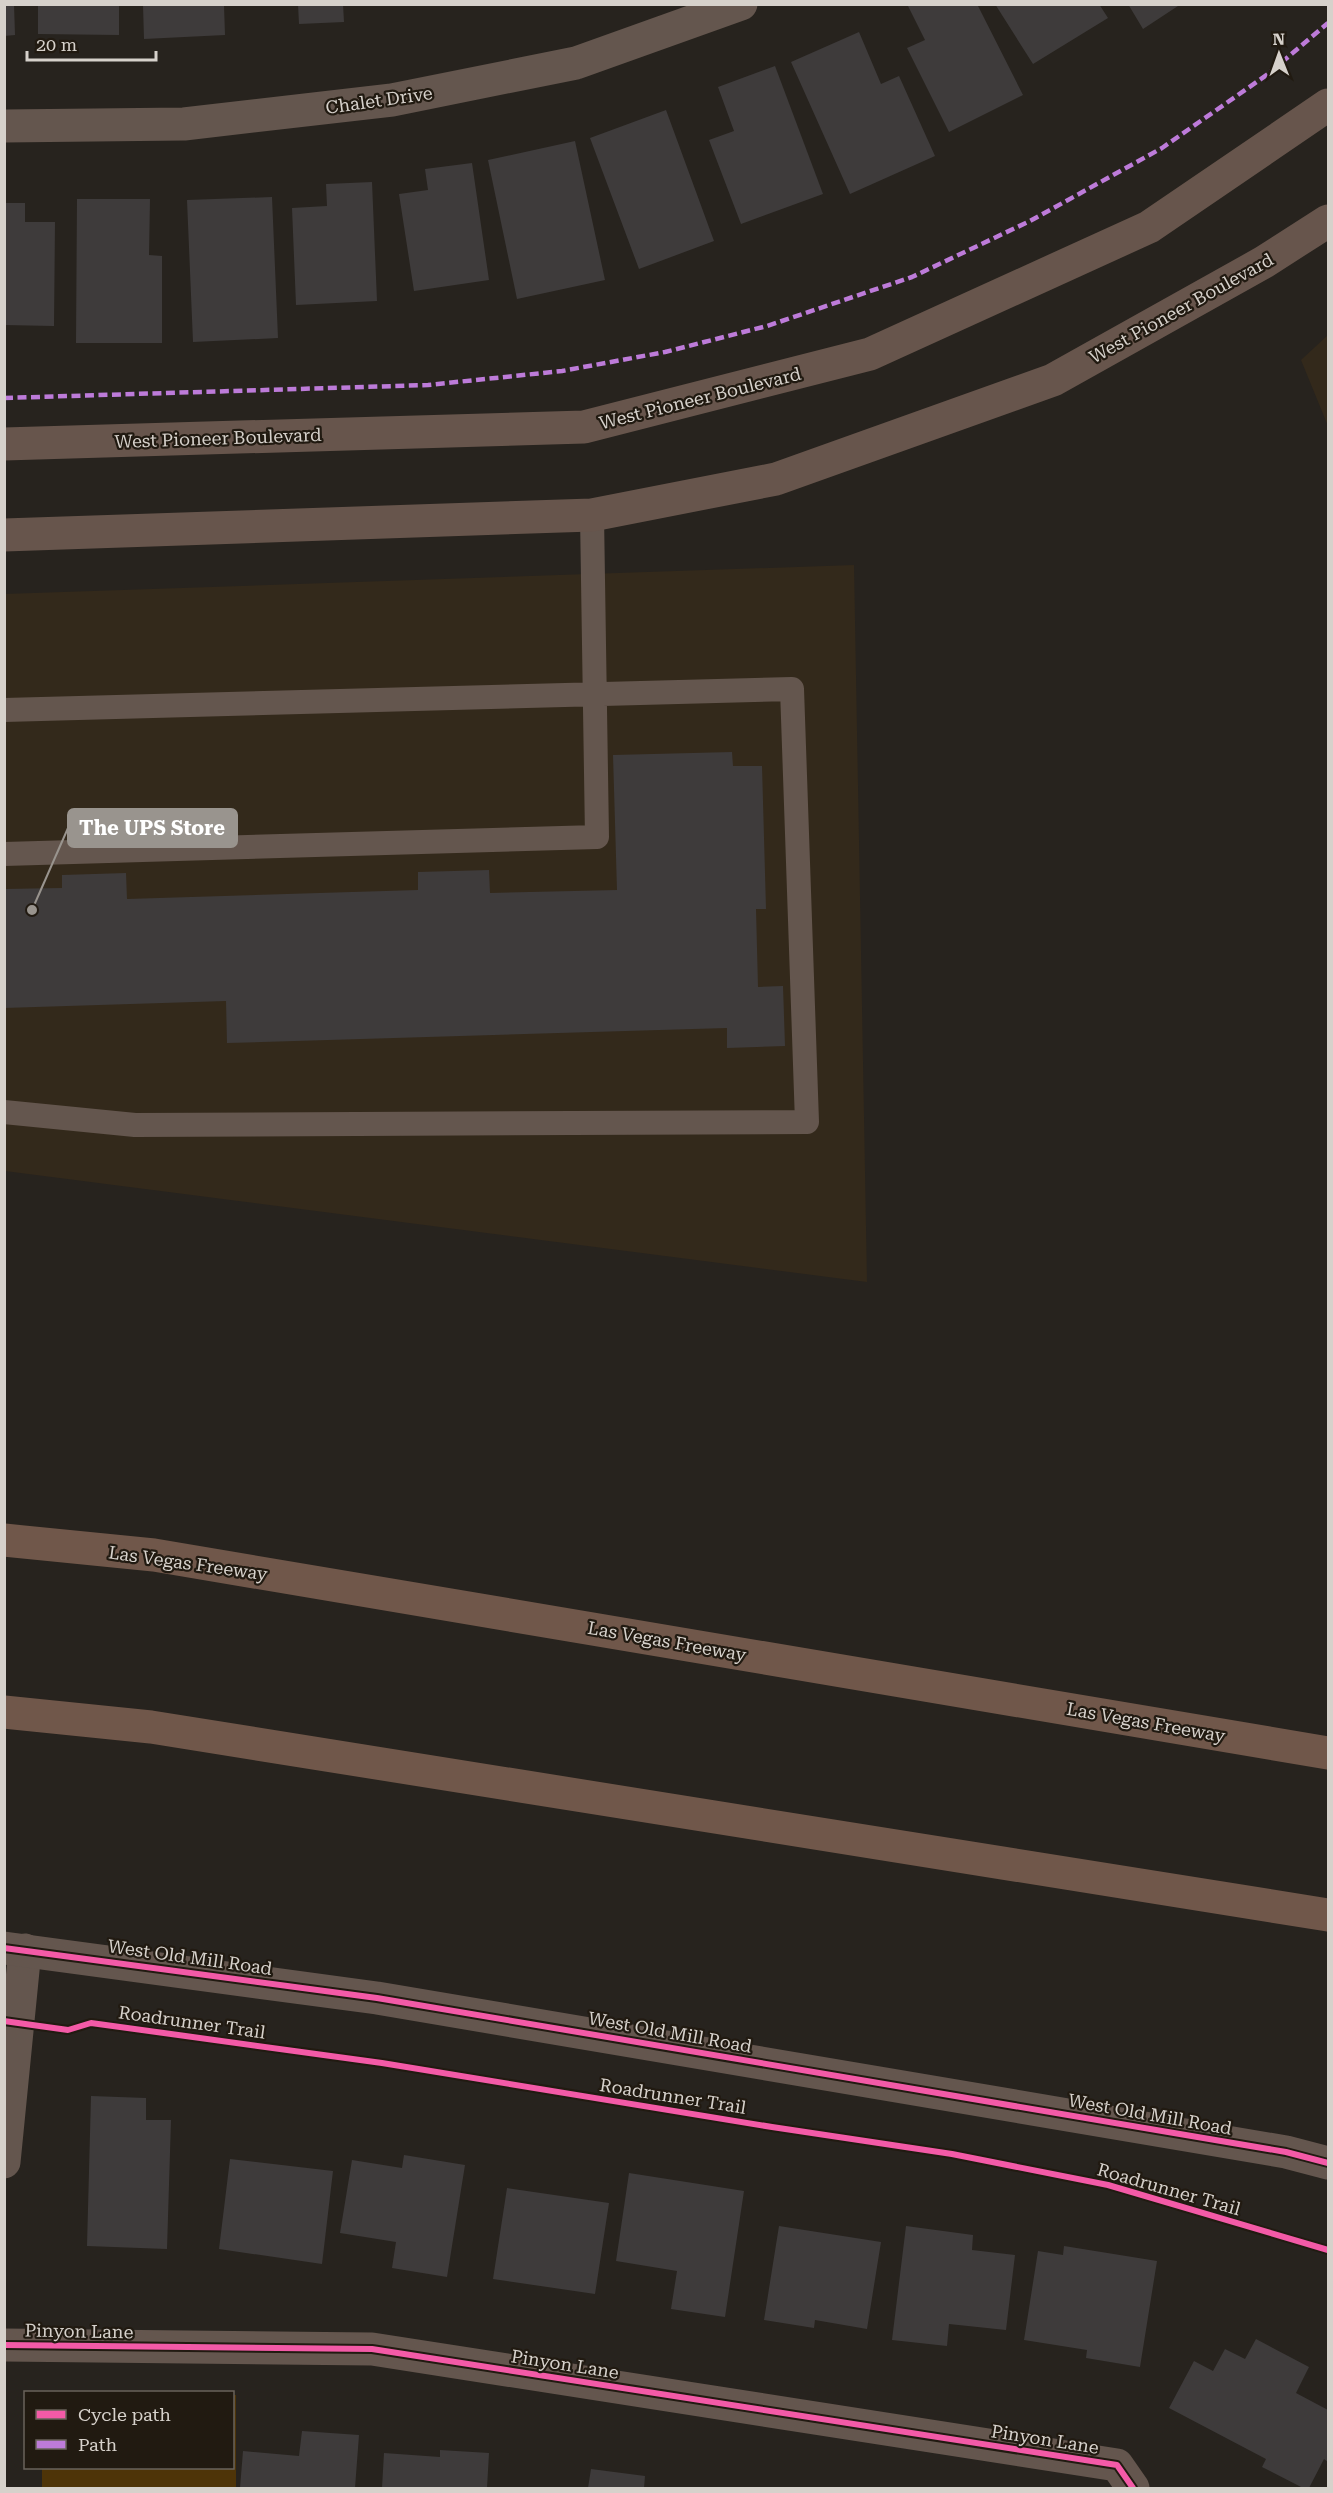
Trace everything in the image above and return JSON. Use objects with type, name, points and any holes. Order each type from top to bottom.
[{"type":"highway","name":"Las Vegas Freeway","points":[[4,1540],[154,1555],[1329,1753]]},
{"type":"highway","points":[[4,1712],[151,1727],[1329,1915]]},
{"type":"main road","name":"West Pioneer Boulevard","points":[[4,444],[584,427],[859,357],[1149,227],[1329,105]]},
{"type":"main road","name":"West Pioneer Boulevard","points":[[4,535],[592,515],[776,479],[1053,380],[1264,262],[1329,221]]},
{"type":"street","name":"Chalet Drive","points":[[4,126],[184,124],[392,100],[576,63],[741,4]]},
{"type":"street","points":[[4,2162],[15,1949]]},
{"type":"street","name":"West Old Mill Road","points":[[15,1949],[377,1998],[1286,2152],[1329,2163]]},
{"type":"street","name":"Pinyon Lane","points":[[4,2345],[372,2349],[1125,2477]]},
{"type":"lane","points":[[4,854],[597,837],[592,515]]},
{"type":"lane","points":[[4,710],[792,688],[807,1122],[135,1125],[4,1112]]},
{"type":"shaded area","points":[[1328,335],[1328,426],[1301,360]]},
{"type":"shaded area","points":[[854,565],[867,1282],[5,1171],[4,594]]},
{"type":"shaded area","points":[[234,2395],[236,2395],[236,2488],[42,2488],[42,2469],[234,2469]]},
{"type":"building","points":[[4,4],[14,4],[15,35],[4,36]]},
{"type":"building","points":[[38,4],[119,4],[119,35],[38,34]]},
{"type":"building","points":[[298,4],[343,4],[344,22],[299,24]]},
{"type":"building","points":[[907,4],[977,4],[1023,95],[949,132],[907,48],[925,40]]},
{"type":"building","points":[[995,4],[1099,4],[1108,18],[1033,64]]},
{"type":"building","points":[[1128,4],[1181,4],[1143,29]]},
{"type":"building","points":[[143,5],[224,5],[225,35],[144,39]]},
{"type":"building","points":[[859,32],[881,84],[899,76],[935,156],[850,194],[791,62]]},
{"type":"building","points":[[775,66],[823,194],[741,224],[709,140],[734,131],[718,87]]},
{"type":"building","points":[[666,110],[714,241],[639,269],[590,138]]},
{"type":"building","points":[[575,141],[605,280],[517,299],[488,160]]},
{"type":"building","points":[[472,163],[489,280],[414,291],[399,194],[428,190],[425,169]]},
{"type":"building","points":[[372,182],[377,301],[296,305],[292,208],[327,206],[326,184]]},
{"type":"building","points":[[272,197],[278,338],[193,342],[187,200]]},
{"type":"building","points":[[77,199],[150,199],[149,255],[162,256],[162,343],[76,343]]},
{"type":"building","points":[[4,203],[25,203],[25,222],[55,222],[54,326],[4,325]]},
{"type":"building","points":[[732,752],[733,766],[762,766],[766,909],[756,909],[758,987],[783,986],[785,1046],[727,1048],[727,1028],[227,1043],[226,1001],[4,1008],[4,889],[62,888],[62,875],[126,873],[127,899],[418,890],[418,872],[489,870],[490,893],[617,890],[613,755]]},
{"type":"building","points":[[91,2096],[146,2098],[146,2120],[171,2120],[167,2249],[87,2246]]},
{"type":"building","points":[[404,2155],[465,2165],[447,2277],[392,2268],[396,2242],[340,2233],[352,2160],[402,2168]]},
{"type":"building","points":[[230,2159],[333,2171],[322,2264],[219,2249]]},
{"type":"building","points":[[629,2173],[744,2191],[725,2317],[671,2309],[677,2271],[616,2261]]},
{"type":"building","points":[[507,2188],[609,2203],[595,2294],[493,2279]]},
{"type":"building","points":[[779,2226],[881,2242],[867,2329],[815,2320],[814,2328],[764,2320]]},
{"type":"building","points":[[906,2226],[973,2235],[972,2250],[1015,2255],[1006,2330],[949,2324],[947,2346],[892,2340]]},
{"type":"building","points":[[1064,2246],[1157,2261],[1140,2367],[1086,2358],[1087,2350],[1024,2340],[1038,2251],[1063,2255]]},
{"type":"building","points":[[1256,2339],[1309,2367],[1296,2393],[1328,2410],[1328,2462],[1324,2459],[1309,2488],[1303,2488],[1262,2467],[1266,2459],[1169,2408],[1194,2361],[1213,2371],[1225,2349],[1245,2359]]},
{"type":"building","points":[[302,2431],[359,2435],[355,2488],[240,2488],[243,2451],[299,2456]]},
{"type":"building","points":[[440,2450],[489,2453],[487,2488],[382,2488],[384,2453],[440,2457]]},
{"type":"building","points":[[591,2469],[645,2476],[644,2488],[588,2488]]},
{"type":"marked path","points":[[4,398],[428,385],[562,371],[665,352],[767,326],[912,277],[1030,221],[1162,148],[1268,74],[1328,23]]},
{"type":"cycle path","points":[[4,1948],[377,1998],[1286,2152],[1328,2163]]},
{"type":"cycle path","name":"Roadrunner Trail","points":[[4,2021],[68,2030],[91,2023],[382,2063],[952,2154],[1108,2185],[1328,2250]]},
{"type":"cycle path","points":[[4,2345],[372,2349],[1117,2465],[1133,2488]]},
{"type":"place","name":"The UPS Store","points":[[32,910]]}]
